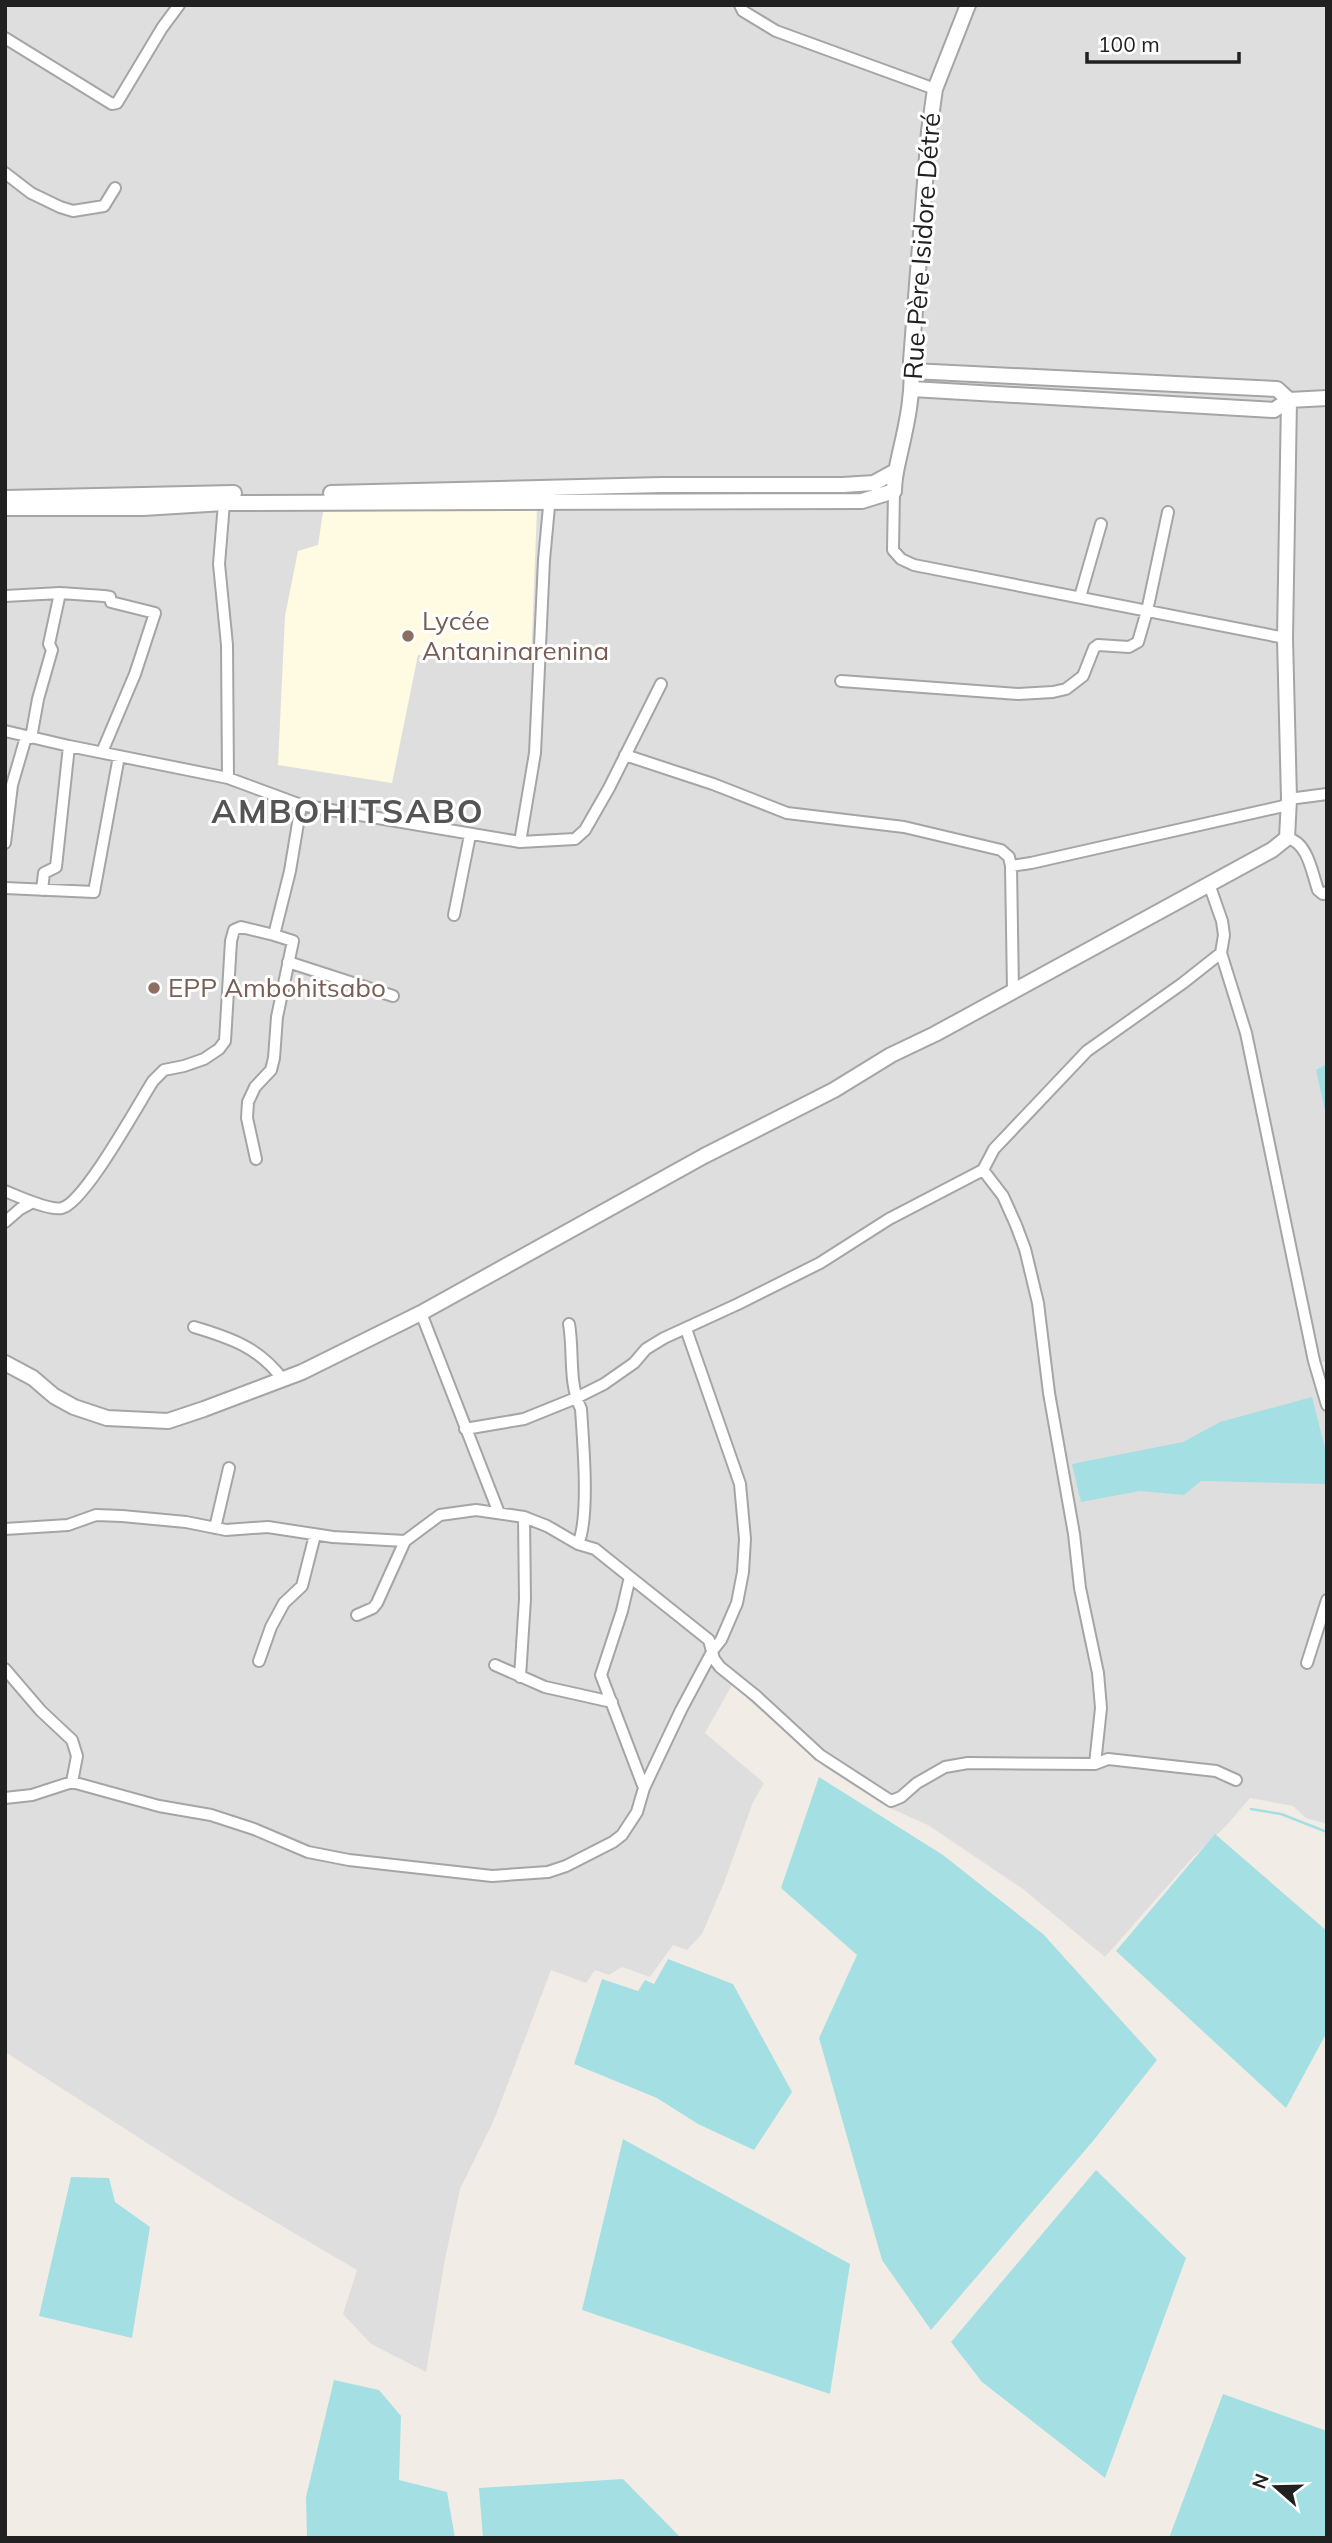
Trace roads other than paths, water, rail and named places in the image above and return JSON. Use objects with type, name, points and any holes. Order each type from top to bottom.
[{"type":"street","points":[[5,38],[111,104],[117,103],[179,5]]},
{"type":"street","points":[[740,5],[743,11],[775,31],[935,89]]},
{"type":"street","name":"Rue Père Isidore Détré","points":[[894,491],[894,472],[900,456],[912,389],[929,131],[935,89],[968,5]]},
{"type":"street","points":[[5,173],[31,193],[73,211],[104,206],[115,188]]},
{"type":"street","points":[[5,1363],[33,1378],[54,1396],[74,1407],[107,1418],[168,1421],[283,1380],[421,1313],[704,1156],[834,1090],[891,1055],[1272,850],[1287,838],[1289,802],[1285,638],[1289,400],[1277,389],[912,371]]},
{"type":"street","points":[[912,389],[1274,410],[1289,400],[1327,398]]},
{"type":"street","points":[[5,498],[143,508],[231,500],[550,487],[874,484],[894,472]]},
{"type":"street","points":[[662,485],[663,503]]},
{"type":"street","points":[[520,842],[535,753],[550,487]]},
{"type":"street","points":[[341,497],[663,503],[862,501],[894,491],[893,550],[901,559],[914,565],[1285,638]]},
{"type":"street","points":[[228,778],[227,645],[219,564],[231,500]]},
{"type":"street","points":[[5,508],[57,503]]},
{"type":"street","points":[[841,681],[1018,694],[1066,689],[1083,676],[1094,648],[1098,645],[1134,646],[1138,642],[1168,512]]},
{"type":"street","points":[[1080,597],[1101,524]]},
{"type":"street","points":[[5,843],[12,785],[29,738],[52,650],[49,645],[60,593]]},
{"type":"street","points":[[5,596],[60,593],[110,597],[111,602],[155,613],[135,674],[102,751]]},
{"type":"street","points":[[5,731],[228,778],[302,804],[520,842],[575,839],[585,830],[661,684]]},
{"type":"street","points":[[43,890],[44,873],[55,867],[69,746]]},
{"type":"street","points":[[625,755],[713,784],[787,813],[904,827],[1001,850],[1009,857],[1011,866],[1013,991]]},
{"type":"street","points":[[5,888],[94,892],[119,756]]},
{"type":"street","points":[[1011,866],[1327,794]]},
{"type":"street","points":[[274,934],[290,871],[302,804]]},
{"type":"street","points":[[454,915],[470,835]]},
{"type":"street","points":[[1287,838],[1297,842],[1304,850],[1318,890],[1323,894],[1327,892]]},
{"type":"street","points":[[1209,884],[1222,921],[1224,935],[1221,953],[1247,1033],[1314,1361],[1327,1405]]},
{"type":"street","points":[[5,1191],[31,1203],[41,1203],[57,1209],[64,1207],[76,1199],[94,1177],[153,1081],[164,1070],[184,1066],[219,1049],[225,1041],[231,941],[234,930],[241,927],[293,941],[271,1070],[255,1087],[248,1102],[247,1118],[256,1159]]},
{"type":"street","points":[[465,1429],[524,1419],[604,1384],[634,1363],[646,1349],[664,1338],[820,1263],[889,1219],[983,1170],[994,1149],[1078,1059],[1221,953]]},
{"type":"street","points":[[288,962],[393,996]]},
{"type":"street","points":[[983,1170],[1003,1196],[1016,1225],[1025,1249],[1038,1303],[1049,1393],[1074,1534],[1080,1588],[1098,1673],[1101,1708],[1095,1764]]},
{"type":"street","points":[[5,1222],[31,1203]]},
{"type":"street","points":[[421,1313],[499,1513]]},
{"type":"street","points":[[569,1324],[576,1398],[581,1409],[584,1505],[578,1544]]},
{"type":"street","points":[[194,1327],[224,1336],[258,1353],[271,1363],[283,1380]]},
{"type":"street","points":[[5,1798],[32,1795],[72,1782],[159,1806],[211,1815],[254,1829],[307,1852],[349,1860],[492,1876],[548,1872],[613,1842],[622,1835],[637,1812],[644,1788],[681,1710],[721,1640],[741,1587],[745,1554],[740,1483],[687,1329]]},
{"type":"street","points":[[215,1528],[229,1468]]},
{"type":"street","points":[[357,1615],[373,1608],[377,1603],[405,1542],[424,1530],[440,1515],[476,1510],[524,1517],[547,1526],[578,1544],[595,1549],[709,1640],[714,1658],[720,1667],[820,1755],[891,1801],[950,1765],[1095,1764],[1108,1759],[1216,1771],[1236,1780]]},
{"type":"street","points":[[5,1530],[68,1525],[96,1515],[186,1522],[226,1530],[268,1527],[315,1535],[405,1542]]},
{"type":"street","points":[[520,1677],[525,1599],[524,1517]]},
{"type":"street","points":[[259,1661],[284,1603],[302,1586],[315,1535]]},
{"type":"street","points":[[630,1577],[601,1675],[644,1788]]},
{"type":"street","points":[[1307,1663],[1327,1600]]},
{"type":"street","points":[[495,1665],[545,1687],[612,1702]]},
{"type":"street","points":[[5,1669],[41,1711],[72,1740],[77,1756],[72,1782]]},
{"type":"water","points":[[1327,1064],[1327,1114],[1326,1115],[1316,1070]]},
{"type":"water","points":[[1312,1397],[1327,1456],[1327,1484],[1201,1481],[1184,1495],[1140,1491],[1081,1502],[1072,1464],[1183,1442],[1220,1422]]},
{"type":"water","points":[[819,1777],[943,1855],[1043,1934],[1157,2060],[1093,2141],[931,2330],[882,2260],[819,2038],[857,1955],[781,1888]]},
{"type":"water","points":[[1215,1834],[1327,1931],[1327,2032],[1286,2108],[1116,1951]]},
{"type":"water","points":[[668,1959],[733,1984],[792,2092],[754,2150],[698,2124],[657,2098],[574,2064],[602,1979],[638,1991],[645,1980],[654,1984]]},
{"type":"water","points":[[623,2139],[850,2264],[830,2394],[582,2310]]},
{"type":"water","points":[[1096,2170],[1186,2258],[1105,2478],[982,2382],[951,2342]]},
{"type":"water","points":[[71,2177],[109,2178],[115,2202],[150,2227],[132,2338],[39,2316]]},
{"type":"water","points":[[334,2380],[379,2390],[401,2416],[399,2480],[447,2492],[455,2538],[307,2538],[306,2497]]},
{"type":"water","points":[[1223,2394],[1327,2431],[1327,2538],[1169,2538]]},
{"type":"water","points":[[623,2479],[681,2538],[483,2538],[479,2488]]},
{"type":"waterway","points":[[1251,1809],[1281,1814],[1327,1832]]},
{"type":"place","name":"Lycée Antaninarenina","points":[[408,636]]},
{"type":"place","name":"EPP Ambohitsabo","points":[[154,988]]},
{"type":"district","name":"AMBOHITSABO","points":[[348,811]]}]
